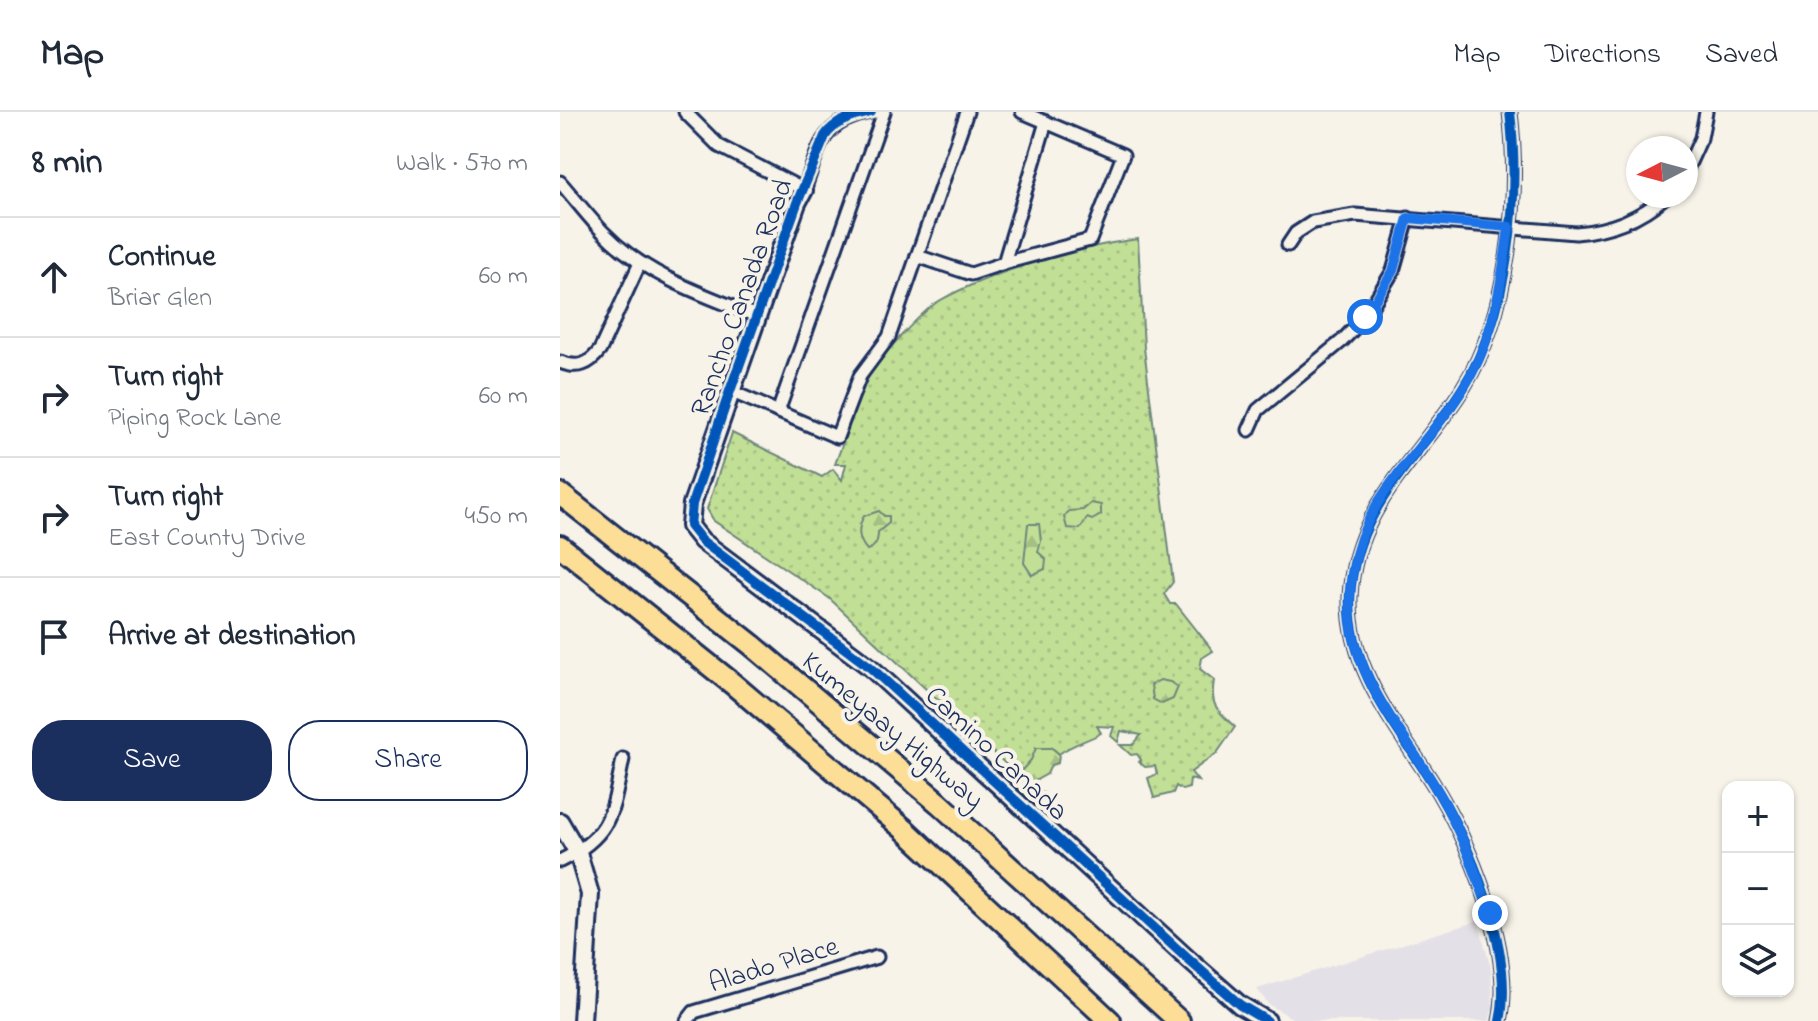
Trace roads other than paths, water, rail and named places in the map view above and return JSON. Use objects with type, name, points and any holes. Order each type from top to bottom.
[{"type":"highway","name":"Kumeyaay Highway","points":[[560,494],[752,645],[939,803],[1179,1021]]},
{"type":"highway","points":[[560,546],[733,684],[905,830],[1110,1021]]},
{"type":"street","points":[[685,112],[719,146],[804,190]]},
{"type":"street","name":"Rancho Canada Road","points":[[690,526],[692,504],[797,203],[830,128],[853,116],[871,112]]},
{"type":"street","points":[[778,412],[884,112]]},
{"type":"street","points":[[730,391],[837,437],[860,376],[889,337],[967,112]]},
{"type":"street","points":[[917,256],[971,274],[1090,240],[1123,155],[1022,112]]},
{"type":"street","points":[[1500,1021],[1505,999],[1502,953],[1481,887],[1462,836],[1366,676],[1354,639],[1350,599],[1355,556],[1376,507],[1456,399],[1482,352],[1501,290],[1509,227],[1514,160],[1510,112]]},
{"type":"street","points":[[1698,145],[1706,112]]},
{"type":"street","points":[[1004,263],[1046,122]]},
{"type":"street","points":[[560,182],[606,235],[640,263],[700,294],[759,317]]},
{"type":"street","points":[[1288,245],[1304,227],[1327,218],[1368,215],[1576,233],[1604,230],[1651,208]]},
{"type":"street","points":[[1249,430],[1258,410],[1342,341],[1365,317],[1393,271],[1408,218]]},
{"type":"street","points":[[560,362],[571,366],[593,360],[640,263]]},
{"type":"street","name":"Camino Canada","points":[[690,526],[702,541],[870,667],[1190,961],[1240,1005],[1267,1021]]},
{"type":"street","points":[[560,861],[578,853],[598,836],[610,820],[623,759]]},
{"type":"street","points":[[560,822],[578,853],[590,894],[582,1021]]},
{"type":"street","name":"Alado Place","points":[[687,1021],[694,1012],[877,957]]}]
